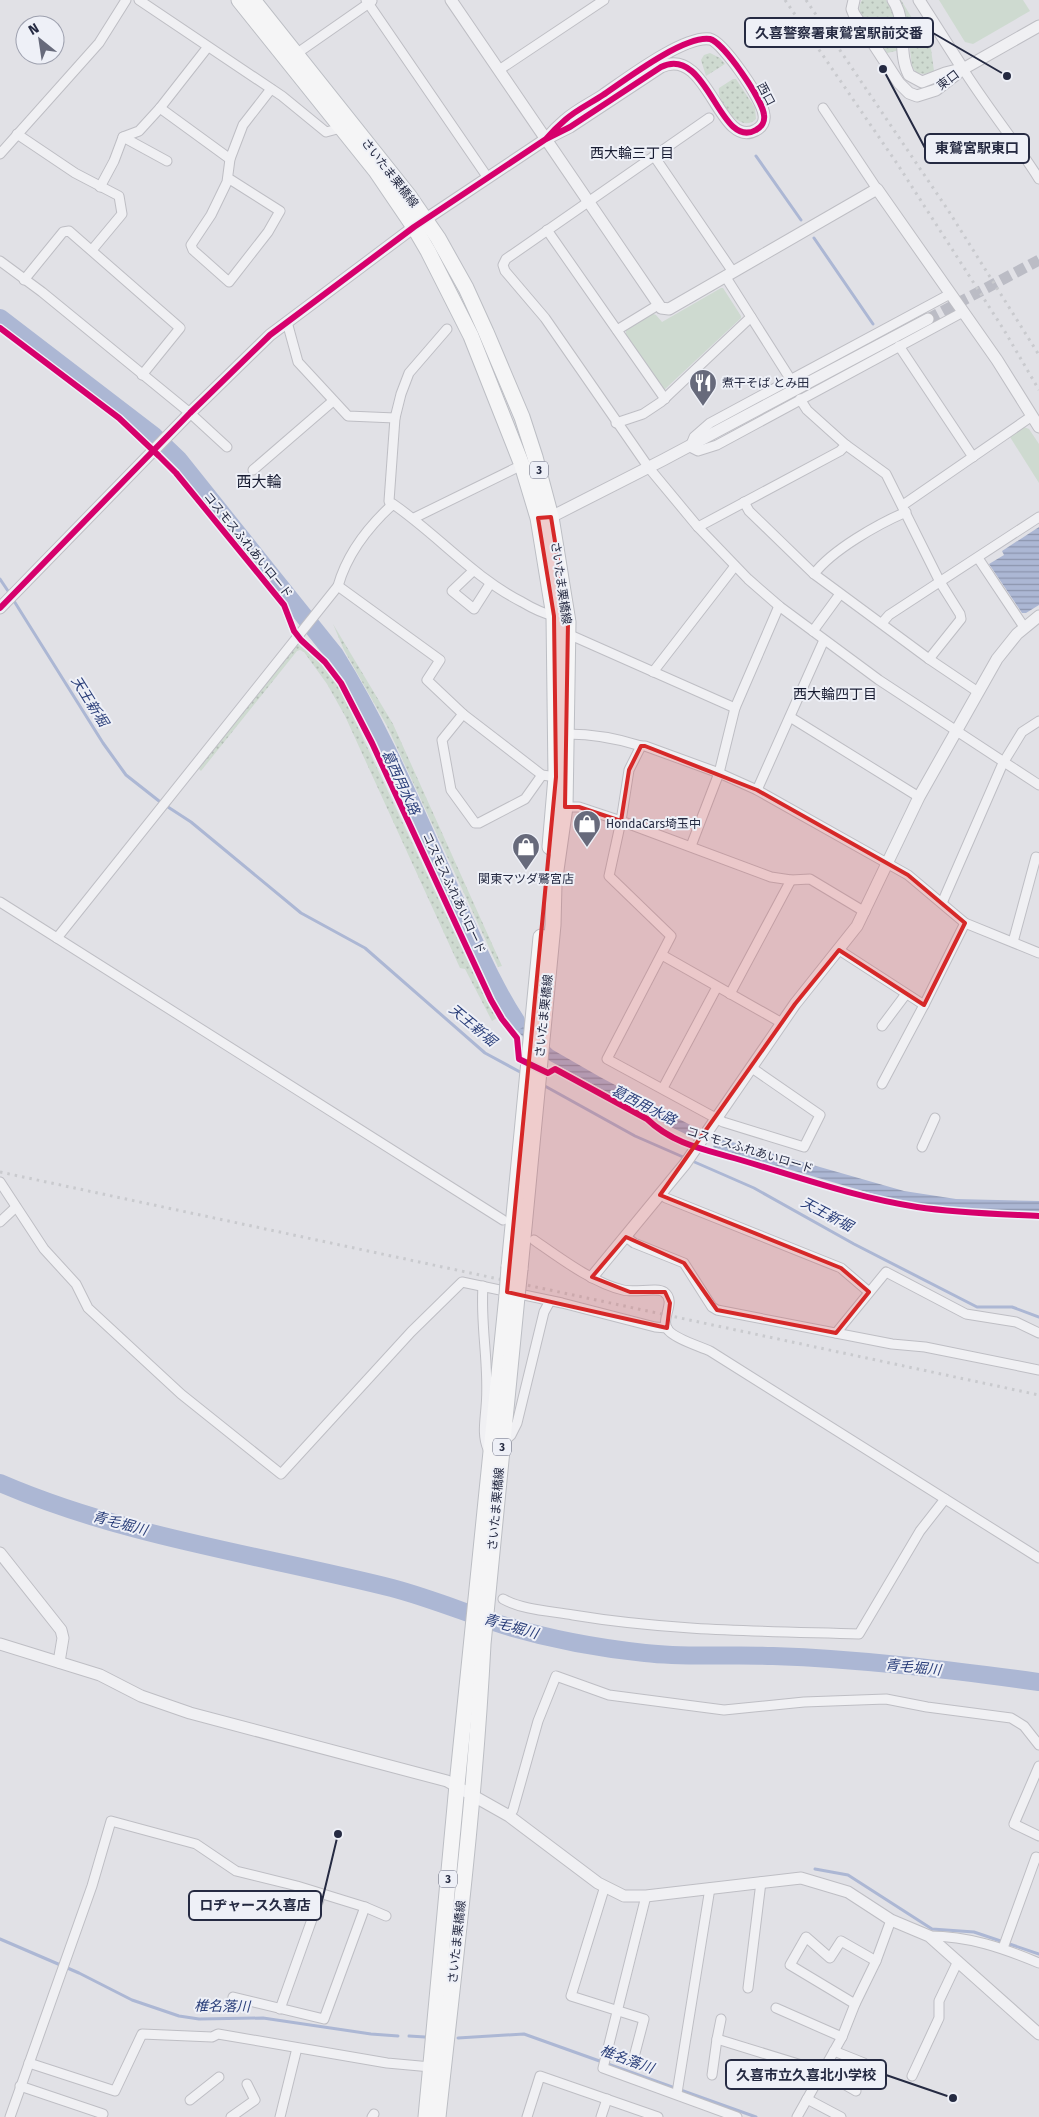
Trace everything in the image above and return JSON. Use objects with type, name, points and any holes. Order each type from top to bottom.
[{"type":"main road","name":"さいたま栗橋線","points":[[239,0],[420,223],[428,251],[471,336],[545,518],[554,616],[539,1017]]},
{"type":"main road","name":"さいたま栗橋線","points":[[253,0],[296,54],[466,288],[504,372],[535,457],[545,518],[568,622],[565,807],[554,884],[553,925],[539,1017],[512,1296],[490,1454],[489,1597]]},
{"type":"main road","name":"さいたま栗橋線","points":[[426,2117],[457,1785],[478,1643],[489,1597],[503,1442],[512,1296]]},
{"type":"main road","name":"さいたま栗橋線","points":[[438,2117],[481,1696],[478,1643]]},
{"type":"street","points":[[0,154],[99,43],[126,0]]},
{"type":"street","points":[[139,0],[207,48],[271,89],[326,132],[341,128]]},
{"type":"street","points":[[451,0],[589,200],[658,305],[664,310],[669,309],[877,189]]},
{"type":"street","points":[[499,70],[604,0]]},
{"type":"street","name":"東口","points":[[854,0],[852,9],[854,14],[908,93],[922,95],[936,90],[963,69]]},
{"type":"street","name":"東口","points":[[893,0],[901,16],[905,64],[909,75],[913,79],[922,82],[945,73],[963,69]]},
{"type":"street","points":[[919,0],[984,101],[1015,141],[1039,179]]},
{"type":"street","points":[[296,54],[369,1],[488,178]]},
{"type":"street","points":[[963,69],[1039,26]]},
{"type":"street","name":"西口","points":[[707,39],[716,42],[727,53],[760,103],[765,116],[764,122],[755,131],[744,133],[738,130],[725,117],[707,89],[689,68],[683,64],[672,63],[661,67],[570,127],[546,139],[566,119],[665,54],[690,43],[707,39]]},
{"type":"street","points":[[100,187],[114,161],[123,137],[138,131],[160,108],[207,48]]},
{"type":"street","points":[[228,178],[280,211],[268,232],[229,282],[192,250],[191,245],[211,215],[228,178],[230,159],[243,125],[271,89]]},
{"type":"street","points":[[160,108],[230,159]]},
{"type":"street","points":[[823,108],[877,189],[997,360],[1039,427]]},
{"type":"street","points":[[710,118],[589,200],[506,260],[503,265],[545,318],[649,468],[698,527],[735,566],[779,606],[879,680],[1039,785]]},
{"type":"street","points":[[17,134],[74,173],[119,196],[122,214],[92,250]]},
{"type":"street","points":[[123,137],[167,161]]},
{"type":"street","points":[[0,608],[155,449],[270,335],[420,223],[546,139]]},
{"type":"street","points":[[654,156],[729,274],[751,317],[791,380]]},
{"type":"street","points":[[24,280],[64,230],[69,231],[180,328],[142,374]]},
{"type":"street","points":[[547,230],[664,399]]},
{"type":"street","points":[[0,261],[42,292],[190,414],[227,447]]},
{"type":"street","points":[[690,446],[694,437],[710,423],[950,294]]},
{"type":"street","points":[[617,330],[658,305]]},
{"type":"street","points":[[690,446],[698,451],[717,445],[963,312]]},
{"type":"street","points":[[616,423],[650,410],[751,317]]},
{"type":"street","points":[[545,518],[649,468],[928,319]]},
{"type":"street","points":[[288,322],[298,362],[348,416],[395,418]]},
{"type":"street","points":[[391,506],[389,500],[395,418],[409,373],[447,329]]},
{"type":"street","points":[[900,346],[972,457]]},
{"type":"street","points":[[800,399],[807,410],[846,445],[886,474],[940,582],[960,614],[961,619],[930,659]]},
{"type":"street","points":[[253,470],[333,401]]},
{"type":"street","points":[[814,574],[829,558],[904,508],[972,457],[1032,416]]},
{"type":"street","points":[[698,527],[840,451],[846,445]]},
{"type":"street","points":[[414,518],[522,465]]},
{"type":"street","points":[[744,502],[749,511],[814,574],[978,692]]},
{"type":"street","points":[[58,938],[338,586],[341,576],[366,530],[393,504],[414,518],[490,584],[544,614],[554,616]]},
{"type":"street","points":[[882,623],[889,615],[1039,517]]},
{"type":"street","points":[[978,558],[1024,627]]},
{"type":"street","points":[[653,672],[735,566]]},
{"type":"street","points":[[473,571],[452,591],[474,609],[490,584]]},
{"type":"street","points":[[338,586],[440,660],[427,680],[463,714],[549,776],[526,799],[479,823],[475,823],[451,790],[442,740],[463,714]]},
{"type":"street","points":[[813,631],[840,594]]},
{"type":"street","points":[[690,846],[719,773],[735,708],[779,606]]},
{"type":"street","points":[[592,1277],[661,1194],[696,1148],[795,1004],[839,950],[865,912],[887,862],[919,798],[997,659],[1024,627],[1039,616]]},
{"type":"street","points":[[568,634],[735,708]]},
{"type":"street","points":[[758,790],[824,640]]},
{"type":"street","points":[[790,717],[919,798]]},
{"type":"street","points":[[942,903],[1003,763],[1022,732],[1039,721]]},
{"type":"street","points":[[567,734],[591,734],[645,746],[719,773],[758,790],[908,875],[965,924],[1039,953]]},
{"type":"street","points":[[640,746],[629,770],[621,821],[609,876],[671,936],[607,1059],[717,1119],[804,1147],[820,1115],[752,1068]]},
{"type":"street","points":[[565,807],[579,807],[621,821],[771,877],[791,880],[810,879],[865,912]]},
{"type":"street","points":[[1013,942],[1036,856],[1039,858]]},
{"type":"street","points":[[730,994],[791,880]]},
{"type":"street","points":[[0,902],[503,1220]]},
{"type":"street","points":[[882,1084],[965,924]]},
{"type":"street","points":[[839,950],[924,1006]]},
{"type":"street","points":[[662,955],[782,1023]]},
{"type":"street","points":[[663,1088],[717,987]]},
{"type":"street","points":[[882,1026],[906,994]]},
{"type":"street","points":[[922,1147],[935,1118]]},
{"type":"street","points":[[0,1182],[44,1249],[76,1284],[88,1308],[181,1394],[281,1474],[411,1332],[462,1282],[477,1283],[656,1327],[667,1328],[675,1336],[710,1351],[1039,1558]]},
{"type":"street","points":[[661,1194],[666,1198],[841,1268],[869,1292]]},
{"type":"street","points":[[0,1222],[16,1207]]},
{"type":"street","points":[[626,1237],[634,1243],[684,1263],[712,1307],[717,1310],[892,1344],[925,1347],[1039,1370]]},
{"type":"street","points":[[534,1240],[607,1286],[630,1292],[654,1290],[665,1292],[670,1303],[666,1316],[667,1328]]},
{"type":"street","points":[[836,1333],[886,1272],[966,1314],[1016,1322],[1039,1333]]},
{"type":"street","points":[[483,1286],[482,1312],[488,1386],[484,1432],[485,1444],[490,1454]]},
{"type":"street","points":[[503,1442],[511,1435],[517,1423],[544,1312],[550,1301]]},
{"type":"street","points":[[489,1597],[522,1606],[628,1624],[706,1630],[859,1634],[920,1531],[945,1499]]},
{"type":"street","points":[[0,1553],[61,1630],[63,1638],[59,1662]]},
{"type":"street","points":[[0,1644],[100,1676],[141,1696],[190,1713],[390,1765],[457,1785],[509,1816],[605,1886],[624,1896],[646,1896],[801,1878],[848,1892],[891,1920],[930,1936],[1039,2034]]},
{"type":"street","points":[[509,1816],[513,1810],[538,1721],[556,1676],[610,1695],[724,1710],[804,1702],[886,1699],[927,1708],[1011,1718],[1024,1726],[1039,1745]]},
{"type":"street","points":[[1039,1766],[1014,1824],[1039,1836]]},
{"type":"street","points":[[10,2117],[92,1886],[111,1821],[196,1844],[236,1871],[365,1907],[386,1916]]},
{"type":"street","points":[[1003,1948],[1036,1856],[1039,1858]]},
{"type":"street","points":[[748,1988],[761,1882]]},
{"type":"street","points":[[605,1886],[571,1996],[618,2012],[644,2018],[634,2057]]},
{"type":"street","points":[[677,2094],[710,1888]]},
{"type":"street","points":[[280,2008],[321,1894]]},
{"type":"street","points":[[646,1896],[604,2068],[737,2117]]},
{"type":"street","points":[[233,1997],[324,2020],[365,1907]]},
{"type":"street","points":[[797,2117],[842,2037],[876,1961],[891,1920]]},
{"type":"street","points":[[930,1936],[948,1936],[1003,1948],[1039,1963]]},
{"type":"street","points":[[856,2004],[790,1965],[806,1937],[830,1958],[841,1941],[876,1961]]},
{"type":"street","points":[[912,2076],[939,2018],[939,2001],[958,1962]]},
{"type":"street","points":[[776,2008],[842,2037]]},
{"type":"street","points":[[712,2075],[721,2019]]},
{"type":"street","points":[[29,2063],[115,2091],[142,2034],[212,2037],[218,2034],[387,2063],[431,2067]]},
{"type":"street","points":[[717,2039],[822,2072],[856,2090]]},
{"type":"street","points":[[280,2117],[297,2048]]},
{"type":"street","points":[[834,2051],[864,2063]]},
{"type":"street","points":[[527,2117],[540,2076],[658,2117]]},
{"type":"street","points":[[190,2100],[218,2077]]},
{"type":"street","points":[[231,2117],[255,2100],[247,2084]]},
{"type":"street","points":[[20,2086],[103,2114]]},
{"type":"street","points":[[601,2117],[607,2099]]},
{"type":"street","points":[[807,2099],[841,2117]]},
{"type":"highlighted area","points":[[551,517],[568,622],[565,807],[579,807],[621,821],[629,770],[641,746],[645,746],[757,790],[908,875],[965,923],[924,1005],[839,950],[795,1004],[660,1195],[841,1268],[869,1292],[836,1333],[717,1310],[684,1263],[626,1237],[592,1277],[630,1292],[665,1292],[670,1303],[667,1328],[507,1292],[556,777],[554,616],[538,518]]},
{"type":"shaded area","points":[[862,0],[886,0],[895,16],[890,25],[875,36],[860,14]]},
{"type":"shaded area","points":[[899,0],[901,0],[931,49],[934,71],[925,74],[917,73],[912,67],[906,16]]},
{"type":"shaded area","points":[[939,0],[1023,0],[1030,11],[973,44],[965,42]]},
{"type":"shaded area","points":[[897,40],[898,49],[887,53],[884,48]]},
{"type":"shaded area","points":[[710,53],[720,58],[725,64],[706,76],[701,60],[704,55]]},
{"type":"shaded area","points":[[736,79],[755,108],[756,119],[750,123],[736,120],[721,101],[719,88]]},
{"type":"shaded area","points":[[723,288],[741,318],[664,390],[626,335],[626,329],[651,313],[656,315],[662,322]]},
{"type":"shaded area","points":[[1024,427],[1029,429],[1039,444],[1039,483],[1010,437]]},
{"type":"shaded area","points":[[333,624],[393,724],[502,966],[498,967],[387,726],[344,650]]},
{"type":"shaded area","points":[[298,644],[323,665],[339,687],[486,1000],[497,1018],[492,1021],[465,969],[460,968],[345,716],[327,684],[304,652],[297,651],[201,771],[198,768]]},
{"type":"water","points":[[1039,527],[1039,605],[1026,613],[1022,613],[989,564],[1004,555],[1002,551]]},
{"type":"water","points":[[508,1000],[528,1028],[553,1050],[711,1136],[904,1191],[956,1199],[1039,1201],[1039,1212],[930,1207],[894,1200],[712,1147],[673,1128],[550,1061],[521,1035],[497,1003]]},
{"type":"pier","points":[[698,1128],[716,1137],[713,1148],[692,1139]]},
{"type":"waterway","points":[[756,156],[801,220]]},
{"type":"waterway","points":[[814,238],[873,324]]},
{"type":"waterway","name":"葛西用水路","points":[[0,318],[154,436],[178,459],[335,655],[386,748],[486,966],[516,1021]]},
{"type":"waterway","name":"天王新堀","points":[[0,579],[8,591]]},
{"type":"waterway","name":"天王新堀","points":[[14,601],[103,743],[126,775],[159,801]]},
{"type":"waterway","name":"天王新堀","points":[[168,807],[191,822],[301,913],[365,948],[485,1053],[522,1073]]},
{"type":"waterway","name":"天王新堀","points":[[543,1085],[635,1136],[754,1188],[854,1244],[977,1307],[1012,1307],[1039,1317]]},
{"type":"waterway","name":"青毛堀川","points":[[0,1483],[47,1502],[96,1518],[194,1543],[392,1588],[503,1625],[538,1635],[574,1642],[645,1653],[693,1656],[806,1657],[873,1662],[1039,1682]]},
{"type":"waterway","points":[[815,1869],[848,1875],[932,1929],[974,1932],[1039,1954]]},
{"type":"waterway","name":"椎名落川","points":[[0,1939],[79,1973],[132,2000],[179,2016],[199,2019],[263,2018],[371,2034],[398,2036]]},
{"type":"waterway","name":"椎名落川","points":[[458,2038],[524,2034],[756,2117]]},
{"type":"waterway","name":"椎名落川","points":[[409,2036],[425,2037]]},
{"type":"tunnel","points":[[928,319],[1039,260]]},
{"type":"railway","points":[[785,0],[898,165],[1004,330],[1039,390]]},
{"type":"railway","points":[[806,0],[948,210],[1039,355]]},
{"type":"railway","points":[[0,1172],[1039,1395]]},
{"type":"cycle path","points":[[0,608],[190,413],[270,335],[414,227],[546,139],[570,127],[661,67],[677,64],[690,70],[702,82],[732,126],[743,132],[756,130],[763,122],[764,115],[757,97],[733,60],[710,39],[699,40],[685,44],[655,60],[569,116],[546,139]]},
{"type":"cycle path","name":"コスモスふれあいロード","points":[[0,328],[119,418],[176,473],[284,605],[294,631],[301,640],[325,662],[341,683],[372,743],[491,1000],[502,1019],[517,1038],[519,1059],[548,1073],[555,1069],[647,1119],[669,1135],[705,1150],[830,1187],[895,1203],[947,1211],[1039,1216]]},
{"type":"place","name":"東鷲宮駅東口","points":[[883,69]]},
{"type":"place","name":"久喜警察署東鷲宮駅前交番","points":[[1007,76]]},
{"type":"place","name":"煮干そば とみ田","points":[[703,407]]},
{"type":"place","name":"HondaCars埼玉中","points":[[587,848]]},
{"type":"place","name":"関東マツダ鷲宮店","points":[[526,871]]},
{"type":"place","name":"ロヂャース久喜店","points":[[338,1834]]},
{"type":"place","name":"久喜市立久喜北小学校","points":[[953,2098]]},
{"type":"district","name":"西大輪三丁目","points":[[632,153]]},
{"type":"district","name":"西大輪","points":[[259,482]]},
{"type":"district","name":"西大輪四丁目","points":[[835,694]]}]
